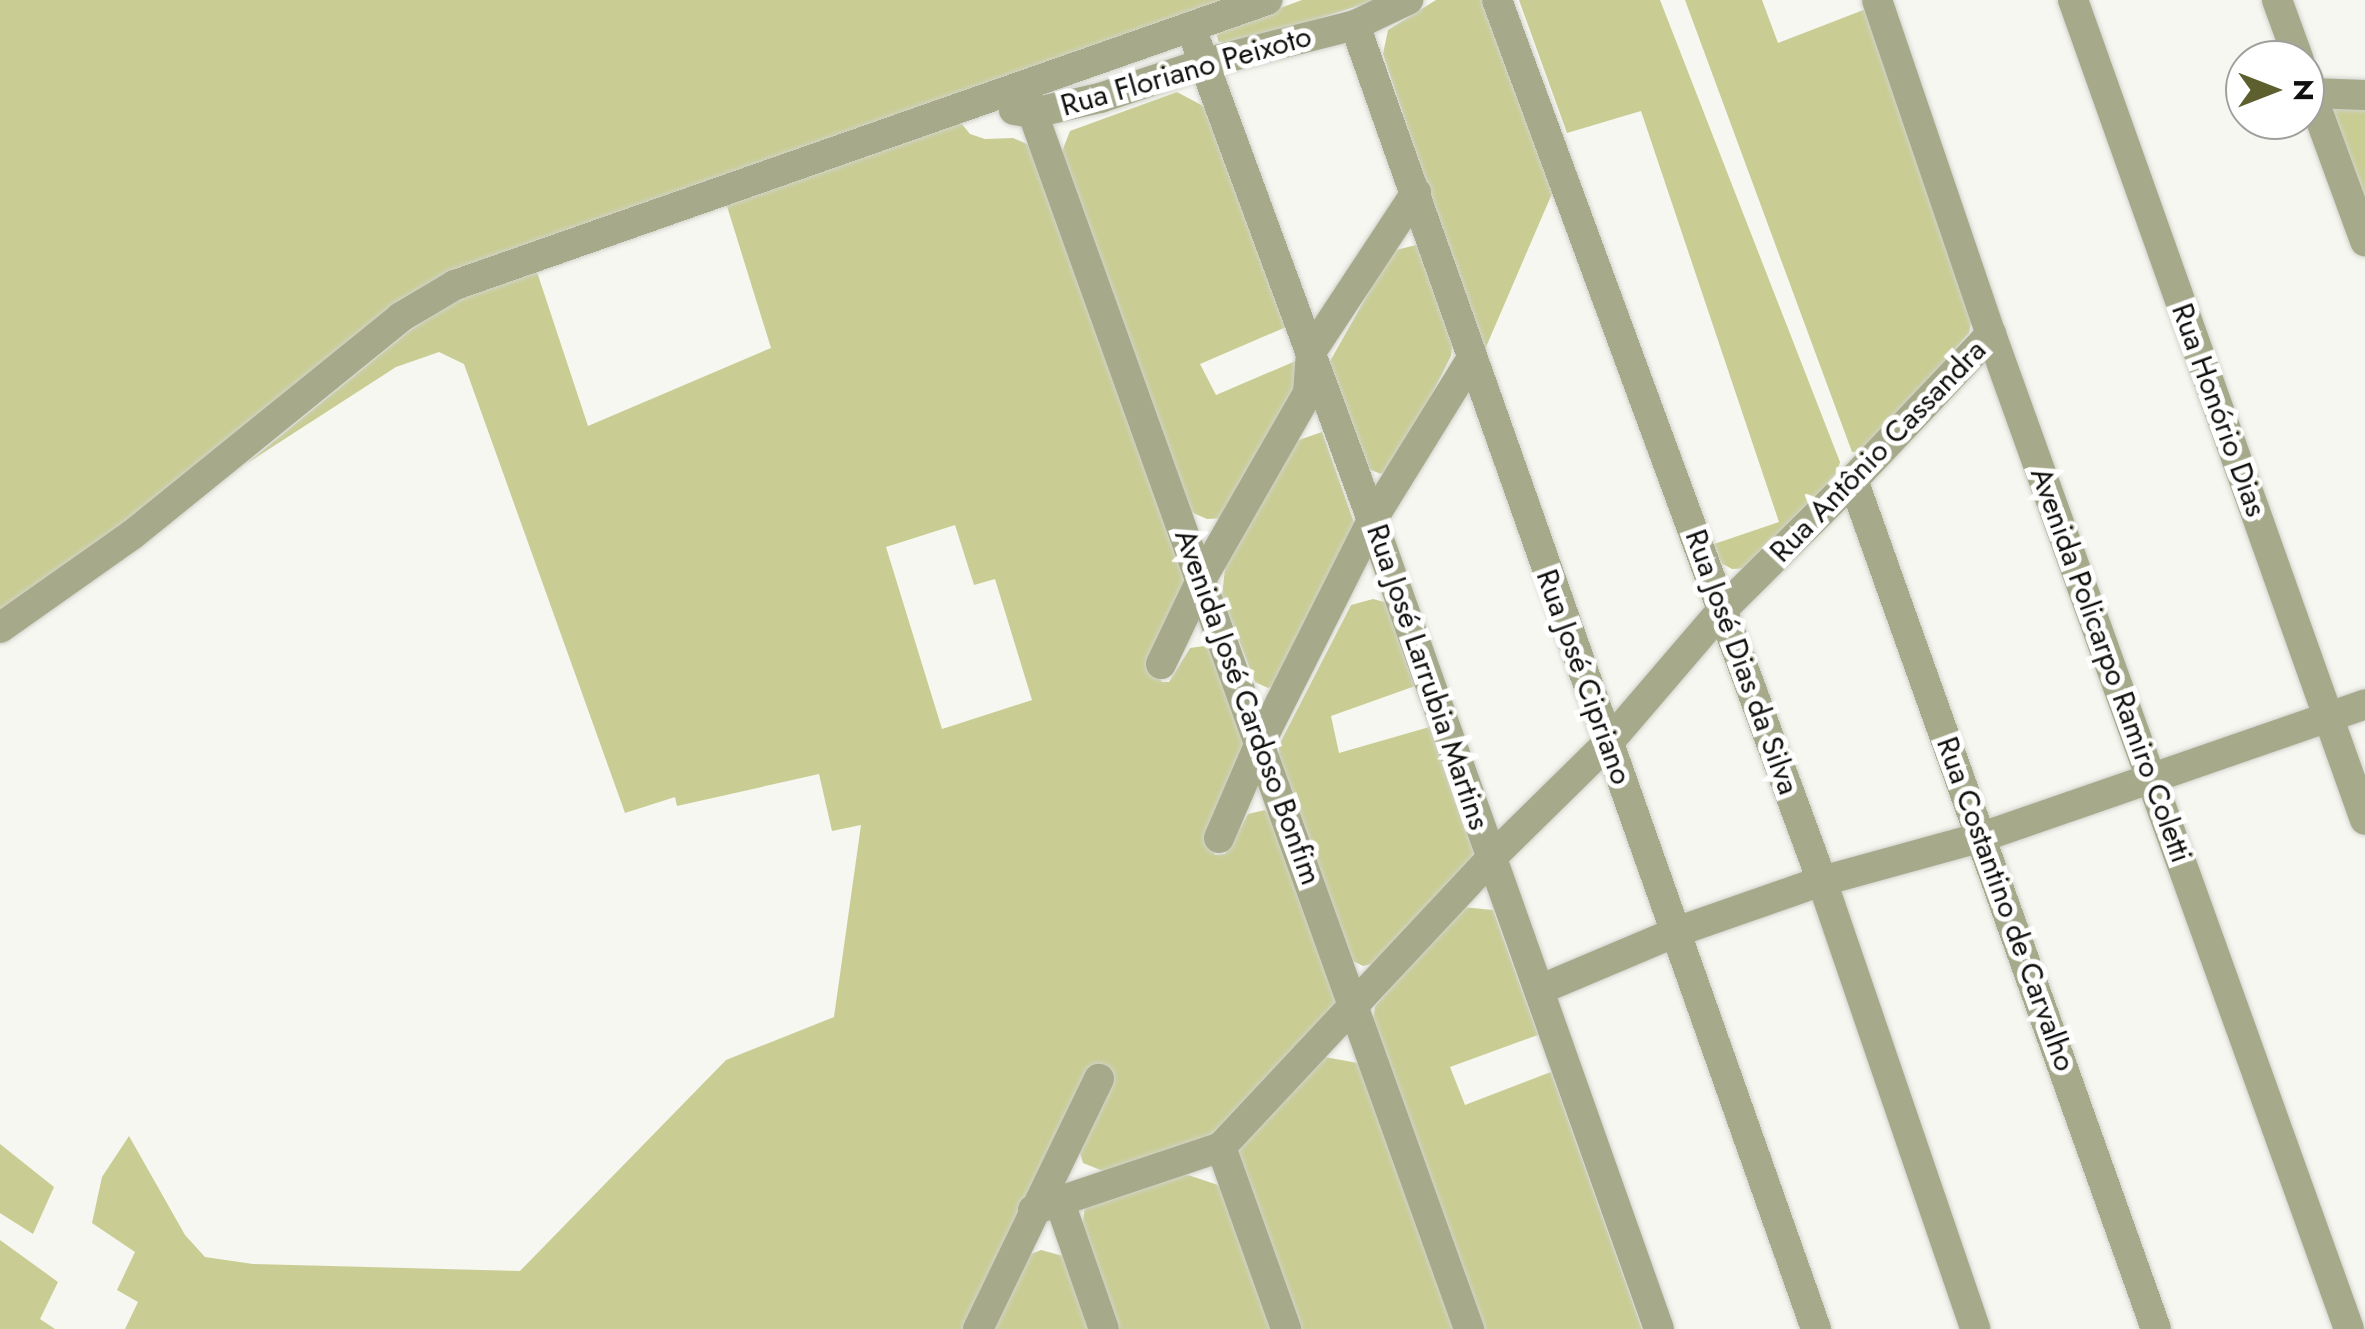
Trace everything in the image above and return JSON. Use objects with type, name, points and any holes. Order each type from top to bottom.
[{"type":"street","name":"Rua Floriano Peixoto","points":[[1028,99],[1191,28],[1268,0]]},
{"type":"street","name":"Rua Floriano Peixoto","points":[[0,628],[132,535],[401,317],[455,285],[972,105],[1100,98],[1205,63],[1355,25],[1408,0]]},
{"type":"street","name":"Rua José Dias da Silva","points":[[1497,0],[1822,881],[1975,1329]]},
{"type":"street","name":"Avenida Policarpo Ramiro Coletti","points":[[1876,0],[1991,334],[2349,1329]]},
{"type":"street","name":"Rua Honório Dias","points":[[2073,0],[2365,820]]},
{"type":"street","points":[[2277,0],[2292,40]]},
{"type":"street","name":"Rua José Cipriano","points":[[1355,25],[1816,1329]]},
{"type":"street","name":"Rua José Larrubia Martins","points":[[1191,28],[1372,520],[1659,1329]]},
{"type":"street","points":[[2325,88],[2365,95]]},
{"type":"street","name":"Avenida José Cardoso Bonfim","points":[[1028,99],[1469,1329]]},
{"type":"street","points":[[2325,132],[2365,242]]},
{"type":"street","points":[[1161,664],[1202,578],[1308,393],[1311,352],[1416,194]]},
{"type":"street","name":"Rua Antônio Cassandra","points":[[1221,1148],[1491,858],[1608,743],[1723,609],[1854,480],[1991,334]]},
{"type":"street","points":[[1219,838],[1260,743],[1372,520],[1471,360]]},
{"type":"street","name":"Rua Costantino de Carvalho","points":[[1854,480],[2156,1329]]},
{"type":"street","points":[[1539,990],[1676,932],[1822,881],[1982,838],[2365,704]]},
{"type":"street","points":[[978,1329],[1046,1206],[1099,1079]]},
{"type":"street","points":[[1046,1206],[1221,1148],[1286,1329]]},
{"type":"street","points":[[1046,1206],[1104,1329]]},
{"type":"green space","points":[[0,0],[1236,0],[453,274],[122,525],[0,612]]},
{"type":"green space","points":[[1302,0],[1377,0],[1231,46],[1218,41],[1217,35],[1225,28]]},
{"type":"green space","points":[[1436,0],[1502,0],[1563,168],[1483,354],[1383,54],[1388,30]]},
{"type":"green space","points":[[1519,0],[1660,0],[1840,462],[1836,477],[1750,568],[1732,569],[1721,563],[1714,544],[1779,522],[1641,111],[1567,133]]},
{"type":"green space","points":[[1685,0],[1762,0],[1778,43],[1866,9],[1974,307],[1969,333],[1866,451],[1852,452]]},
{"type":"green space","points":[[1177,92],[1205,107],[1286,327],[1200,364],[1216,395],[1298,360],[1298,384],[1226,518],[1207,519],[1191,512],[1061,154],[1070,131]]},
{"type":"green space","points":[[2341,102],[2365,103],[2365,210],[2329,110]]},
{"type":"green space","points":[[961,123],[970,134],[985,139],[1013,138],[1027,144],[1036,156],[1189,574],[1153,669],[1162,682],[1169,682],[1190,648],[1212,645],[1247,735],[1211,845],[1215,855],[1225,854],[1248,814],[1265,810],[1277,823],[1337,996],[1335,1011],[1216,1135],[1113,1175],[1083,1163],[1078,1147],[965,1329],[125,1329],[138,1302],[117,1290],[135,1252],[92,1223],[102,1177],[129,1136],[185,1235],[205,1257],[253,1264],[520,1271],[726,1060],[834,1017],[861,825],[832,831],[819,774],[677,806],[675,797],[625,813],[464,364],[439,352],[396,367],[246,464],[409,331],[460,297],[536,269],[588,426],[771,348],[726,203]],"holes":[[[955,525],[974,585],[995,579],[1032,700],[942,729],[886,547]]]},
{"type":"green space","points":[[1420,244],[1454,333],[1451,356],[1397,464],[1381,474],[1366,468],[1329,363],[1392,251]]},
{"type":"green space","points":[[1322,432],[1357,531],[1281,683],[1268,688],[1255,682],[1222,596],[1225,568],[1293,442]]},
{"type":"green space","points":[[1373,599],[1388,603],[1418,685],[1331,716],[1339,753],[1433,726],[1476,845],[1469,867],[1376,963],[1363,966],[1349,959],[1279,770],[1279,745],[1351,605]]},
{"type":"green space","points":[[1462,907],[1493,910],[1538,1035],[1450,1067],[1465,1105],[1551,1072],[1642,1329],[1479,1329],[1372,1027],[1375,1006]]},
{"type":"green space","points":[[1319,1056],[1358,1063],[1455,1329],[1296,1329],[1236,1164],[1239,1143]]},
{"type":"green space","points":[[0,1144],[54,1187],[33,1234],[0,1213]]},
{"type":"green space","points":[[1185,1174],[1221,1186],[1273,1329],[1114,1329],[1081,1236],[1085,1206]]},
{"type":"green space","points":[[0,1240],[58,1282],[40,1319],[55,1329],[0,1329]]},
{"type":"green space","points":[[1041,1250],[1063,1256],[1089,1329],[988,1329],[1019,1259]]}]
